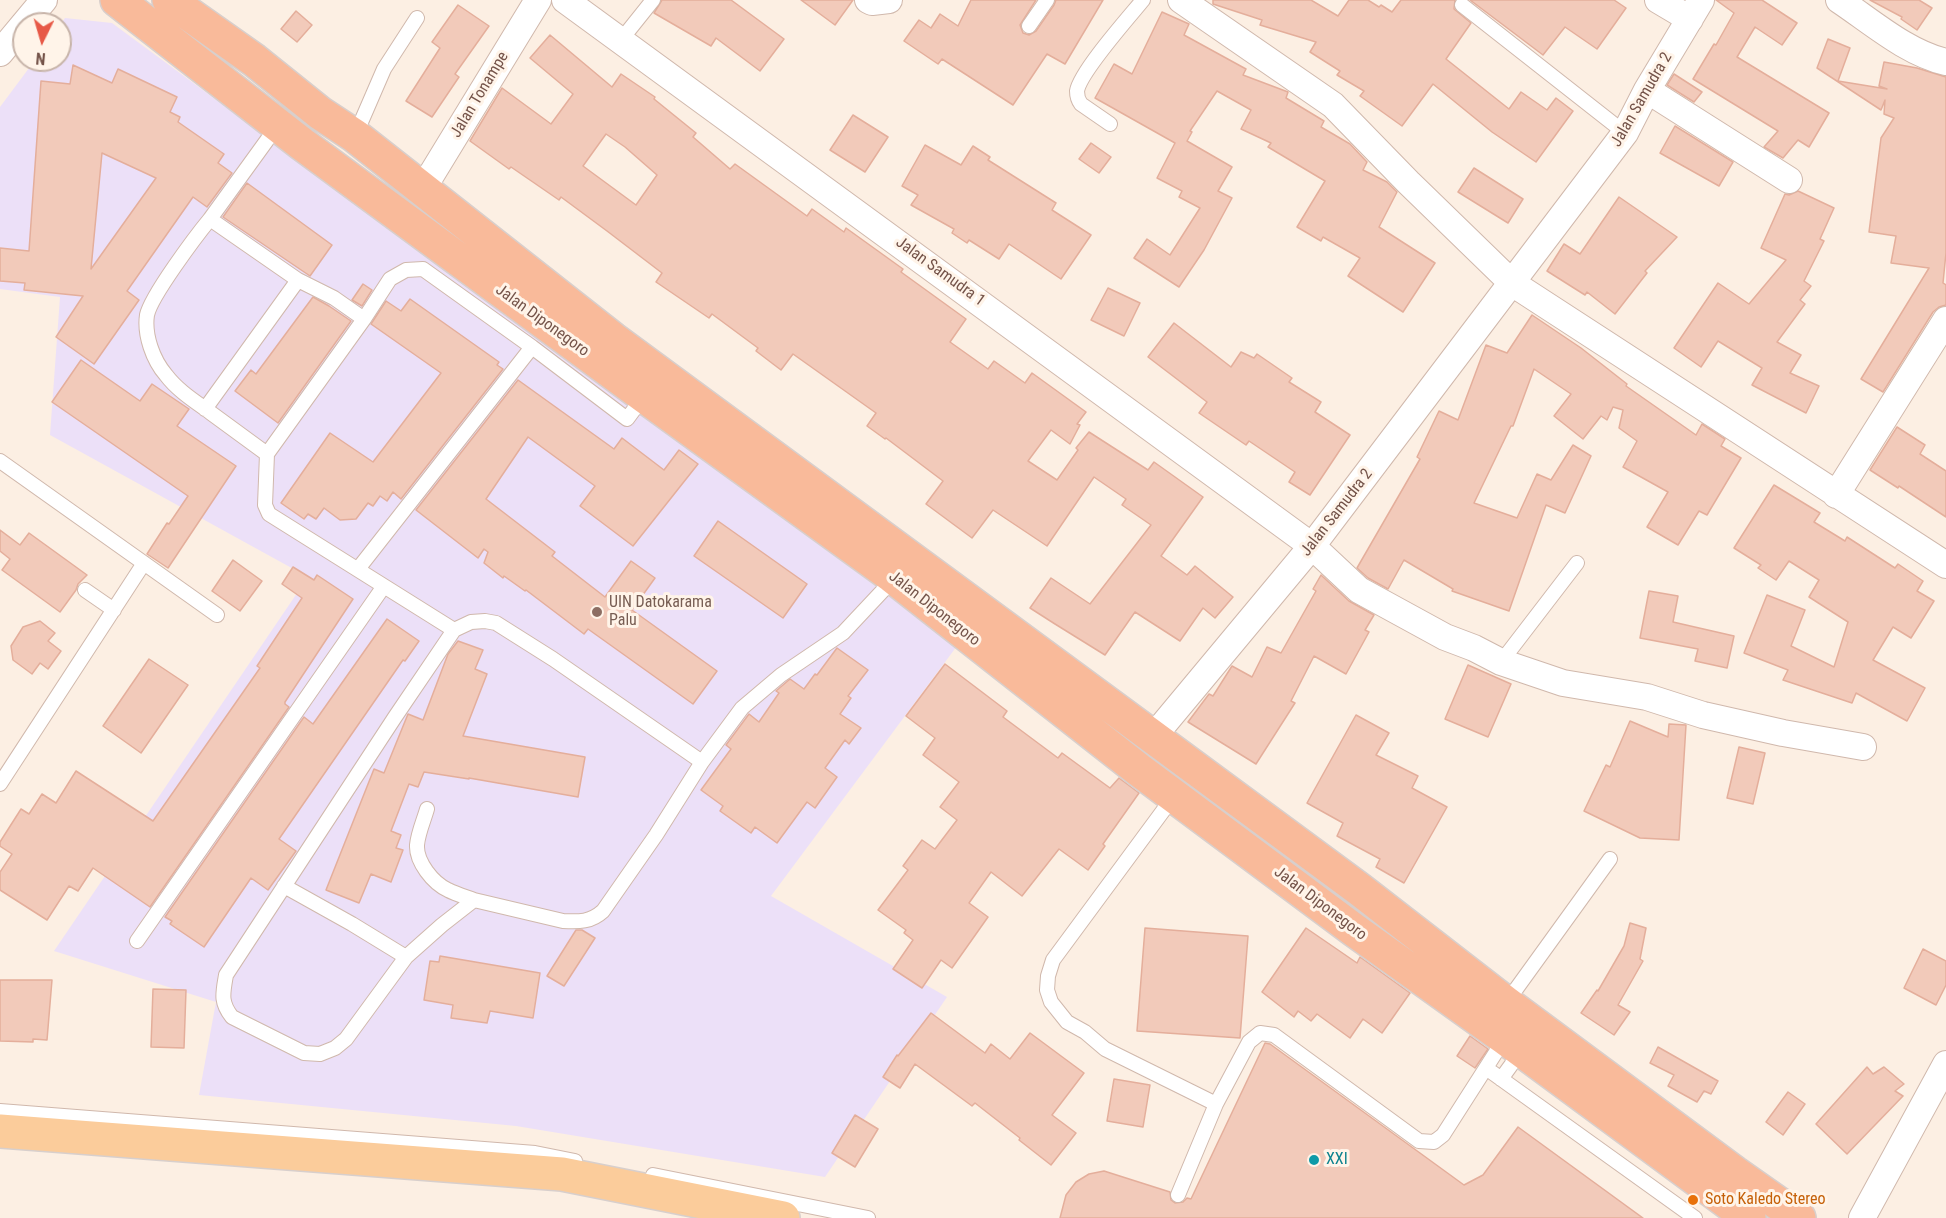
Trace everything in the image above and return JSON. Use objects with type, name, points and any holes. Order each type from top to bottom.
[{"type":"highway","name":"Jalan Diponegoro","points":[[117,0],[290,134],[892,576],[1174,796],[1749,1218]]},
{"type":"highway","name":"Jalan Diponegoro","points":[[169,0],[255,60],[320,113],[355,136],[613,339],[1154,737],[1359,889],[1506,1003],[1799,1218]]},
{"type":"highway","points":[[290,134],[320,113]]},
{"type":"main road","points":[[0,1131],[562,1174],[783,1218]]},
{"type":"street","points":[[34,12],[44,0]]},
{"type":"street","name":"Jalan Tonampe","points":[[422,190],[538,0]]},
{"type":"street","name":"Jalan Samudra 1","points":[[566,0],[1312,546],[1359,590],[1445,637],[1501,662],[1563,683],[1647,697],[1703,715],[1863,747]]},
{"type":"street","points":[[868,0],[872,2],[889,0]]},
{"type":"street","points":[[1181,0],[1333,105],[1512,283],[1946,565]]},
{"type":"street","points":[[1658,0],[1696,9]]},
{"type":"street","points":[[1839,0],[1908,47],[1924,56],[1946,62]]},
{"type":"street","name":"Jalan Samudra 2","points":[[1154,737],[1312,546],[1625,134],[1647,90],[1696,9]]},
{"type":"street","points":[[0,53],[12,38]]},
{"type":"street","points":[[1647,90],[1790,180]]},
{"type":"street","points":[[1836,495],[1946,320]]},
{"type":"street","points":[[1862,1218],[1946,1064]]},
{"type":"lane","points":[[621,40],[653,0]]},
{"type":"lane","points":[[1029,26],[1047,0]]},
{"type":"lane","points":[[1110,124],[1081,104],[1077,90],[1106,45],[1143,0]]},
{"type":"lane","points":[[1462,5],[1625,134]]},
{"type":"lane","points":[[355,136],[384,69],[417,18]]},
{"type":"lane","points":[[267,454],[187,396],[166,375],[153,353],[148,336],[147,313],[162,286],[198,234],[290,134]]},
{"type":"lane","points":[[210,219],[298,280],[334,298],[364,319]]},
{"type":"lane","points":[[454,630],[269,514],[265,505],[267,454],[390,279],[406,270],[423,269],[532,347],[627,420],[644,396]]},
{"type":"lane","points":[[205,409],[298,280]]},
{"type":"lane","points":[[358,569],[532,347]]},
{"type":"lane","points":[[0,461],[217,615]]},
{"type":"lane","points":[[0,784],[144,563]]},
{"type":"lane","points":[[1501,662],[1577,563]]},
{"type":"lane","points":[[427,808],[417,845],[418,857],[436,882],[447,890],[474,900],[563,921],[590,920],[603,911],[702,762],[742,708],[781,675],[843,633],[889,584],[892,576]]},
{"type":"lane","points":[[137,941],[384,586]]},
{"type":"lane","points":[[85,590],[114,610]]},
{"type":"lane","points":[[474,900],[406,957],[346,1039],[335,1048],[320,1054],[304,1053],[232,1017],[224,1007],[223,993],[226,975],[454,630],[471,622],[496,623],[553,659],[702,762]]},
{"type":"lane","points":[[1174,796],[1053,960],[1047,990],[1051,1002],[1067,1022],[1085,1032],[1105,1049],[1216,1104]]},
{"type":"lane","points":[[1506,1003],[1610,859]]},
{"type":"lane","points":[[284,886],[406,957]]},
{"type":"lane","points":[[1178,1195],[1216,1104],[1249,1042],[1260,1033],[1274,1035],[1419,1142],[1434,1142],[1443,1134],[1486,1068],[1514,1044]]},
{"type":"lane","points":[[1501,1078],[1514,1044]]},
{"type":"lane","points":[[1486,1068],[1695,1218]]},
{"type":"lane","points":[[0,1111],[535,1153],[592,1164]]},
{"type":"lane","points":[[638,1173],[868,1218]]},
{"type":"shaded area","name":"UIN Datokarama Palu","points":[[72,19],[112,23],[957,646],[771,896],[947,997],[825,1177],[516,1126],[199,1095],[216,1002],[54,951],[308,577],[50,435],[60,297],[0,289],[0,107],[26,72],[72,72]]},
{"type":"building","points":[[662,0],[731,0],[784,39],[760,71],[716,38],[711,46],[654,13]]},
{"type":"building","points":[[801,0],[853,0],[835,25]]},
{"type":"building","points":[[971,0],[1036,0],[1020,25],[1023,33],[1029,35],[1036,31],[1056,0],[1103,0],[1065,64],[1047,54],[1013,105],[942,59],[938,64],[904,41],[919,20],[931,28],[940,14],[958,26]]},
{"type":"building","points":[[1213,0],[1311,0],[1338,16],[1349,0],[1368,0],[1392,12],[1401,0],[1455,0],[1454,9],[1471,23],[1446,59],[1509,109],[1521,92],[1547,110],[1556,98],[1573,111],[1536,162],[1492,132],[1433,84],[1402,126],[1360,96],[1364,91],[1337,75],[1340,71],[1310,52],[1316,42],[1260,25],[1262,20],[1213,4]]},
{"type":"building","points":[[1470,0],[1614,0],[1626,8],[1597,49],[1565,27],[1543,55]]},
{"type":"building","points":[[1716,0],[1762,0],[1797,23],[1782,45],[1755,27],[1737,57],[1829,113],[1809,147],[1798,140],[1783,158],[1764,147],[1778,131],[1693,79],[1734,13]]},
{"type":"building","points":[[1870,0],[1919,0],[1932,8],[1917,30],[1901,19],[1902,17]]},
{"type":"building","points":[[458,5],[489,26],[455,74],[459,77],[432,117],[406,101],[440,48],[432,42]]},
{"type":"building","points":[[296,11],[312,25],[297,42],[281,29]]},
{"type":"building","points":[[1162,12],[1189,24],[1184,35],[1246,69],[1243,75],[1288,92],[1286,98],[1324,121],[1321,127],[1350,144],[1367,162],[1363,170],[1387,182],[1397,192],[1379,227],[1435,263],[1403,312],[1348,276],[1360,258],[1323,237],[1321,241],[1297,227],[1325,181],[1268,147],[1271,143],[1241,129],[1251,110],[1217,91],[1190,131],[1192,132],[1187,141],[1232,167],[1218,191],[1232,198],[1204,250],[1179,287],[1134,258],[1147,239],[1170,255],[1200,208],[1179,197],[1182,191],[1157,178],[1175,143],[1095,98],[1114,64],[1132,74]]},
{"type":"building","points":[[550,35],[612,87],[621,74],[655,97],[654,99],[696,133],[693,137],[730,169],[735,164],[807,216],[812,209],[844,232],[846,228],[903,269],[901,272],[966,319],[950,342],[988,369],[994,361],[1025,383],[1032,373],[1086,412],[1077,424],[1080,425],[1070,444],[1051,430],[1028,461],[1057,480],[1078,450],[1076,448],[1089,432],[1148,470],[1154,462],[1203,497],[1161,556],[1187,575],[1195,566],[1233,597],[1215,618],[1203,608],[1180,641],[1135,612],[1105,655],[1030,608],[1051,578],[1090,604],[1151,525],[1122,505],[1126,499],[1094,477],[1047,546],[993,510],[972,538],[926,504],[943,481],[867,426],[876,413],[793,354],[781,370],[756,351],[758,348],[712,314],[709,318],[656,282],[662,273],[561,197],[559,200],[470,141],[502,88],[551,124],[573,94],[530,58]],"holes":[[[606,134],[657,175],[636,205],[583,166]]]},
{"type":"building","points":[[1828,39],[1850,48],[1838,81],[1887,89],[1879,86],[1884,62],[1917,68],[1946,77],[1946,253],[1943,283],[1946,285],[1946,305],[1933,312],[1883,392],[1861,379],[1929,268],[1891,263],[1896,236],[1869,232],[1881,138],[1894,118],[1884,114],[1885,100],[1881,110],[1817,68]]},
{"type":"building","points":[[73,65],[112,83],[118,69],[177,97],[170,112],[180,117],[178,122],[224,154],[218,163],[232,173],[207,207],[193,197],[127,291],[139,300],[94,364],[56,337],[83,296],[24,290],[25,283],[0,281],[0,248],[29,251],[41,81],[70,84]],"holes":[[[102,153],[156,178],[91,269]]]},
{"type":"building","points":[[1674,74],[1702,92],[1694,102],[1667,85]]},
{"type":"building","points":[[853,115],[888,137],[865,172],[830,150]]},
{"type":"building","points":[[1675,126],[1733,162],[1719,186],[1660,153]]},
{"type":"building","points":[[1091,143],[1111,157],[1099,173],[1079,159]]},
{"type":"building","points":[[925,145],[961,165],[973,146],[990,157],[988,160],[1056,203],[1052,210],[1091,235],[1061,279],[1009,244],[999,259],[969,240],[967,243],[952,233],[954,229],[911,205],[918,195],[902,186]]},
{"type":"building","points":[[1474,168],[1523,199],[1508,223],[1458,192]]},
{"type":"building","points":[[247,183],[332,245],[310,276],[223,217]]},
{"type":"building","points":[[1798,191],[1834,208],[1820,239],[1824,241],[1804,281],[1811,286],[1800,300],[1805,304],[1777,342],[1801,355],[1790,373],[1819,386],[1806,413],[1752,385],[1762,368],[1718,341],[1701,367],[1674,348],[1718,283],[1749,304],[1786,260],[1761,248],[1785,194],[1789,195]]},
{"type":"building","points":[[1619,197],[1677,237],[1645,271],[1647,273],[1615,314],[1587,292],[1585,295],[1547,271],[1564,244],[1580,254]]},
{"type":"building","points":[[363,284],[372,290],[362,306],[352,300]]},
{"type":"building","points":[[1108,288],[1140,303],[1124,336],[1091,320]]},
{"type":"building","points":[[313,297],[351,321],[278,423],[235,391],[251,370],[256,374]]},
{"type":"building","points":[[410,299],[499,362],[497,365],[503,369],[401,499],[393,492],[387,501],[380,496],[373,506],[368,503],[356,519],[340,520],[324,508],[316,519],[308,514],[304,519],[281,503],[330,433],[373,462],[441,373],[371,324],[386,301],[401,311]]},
{"type":"building","points":[[1532,315],[1581,348],[1627,384],[1626,386],[1696,435],[1702,424],[1725,439],[1721,446],[1741,458],[1707,515],[1699,511],[1678,545],[1647,527],[1668,492],[1623,467],[1637,441],[1619,428],[1623,410],[1613,407],[1607,420],[1601,416],[1583,439],[1554,416],[1571,394],[1534,369],[1513,426],[1474,503],[1517,518],[1537,474],[1551,480],[1573,445],[1591,456],[1565,513],[1546,505],[1509,611],[1452,591],[1453,589],[1404,560],[1388,589],[1368,578],[1357,568],[1420,459],[1417,457],[1439,411],[1458,420],[1486,345],[1507,353]]},
{"type":"building","points":[[1174,323],[1231,367],[1241,352],[1254,358],[1257,354],[1292,378],[1289,382],[1321,402],[1315,412],[1350,435],[1310,495],[1289,482],[1295,472],[1249,441],[1246,445],[1199,413],[1207,402],[1148,357]]},
{"type":"building","points":[[81,360],[140,401],[152,384],[189,409],[177,426],[236,466],[168,568],[147,554],[188,496],[52,402]]},
{"type":"building","points":[[518,380],[614,449],[622,438],[664,470],[679,450],[698,464],[633,546],[580,506],[595,486],[528,437],[486,499],[555,552],[552,556],[605,597],[631,561],[655,578],[632,610],[717,671],[693,704],[588,629],[584,634],[526,590],[504,576],[503,578],[484,563],[488,552],[484,549],[478,558],[416,510]]},
{"type":"building","points":[[1897,427],[1925,445],[1920,454],[1946,471],[1946,517],[1870,470]]},
{"type":"building","points":[[1774,485],[1820,513],[1814,522],[1845,541],[1847,537],[1895,568],[1898,564],[1923,581],[1917,591],[1934,601],[1911,638],[1893,627],[1873,660],[1925,688],[1907,721],[1856,693],[1852,703],[1783,680],[1788,670],[1744,653],[1767,595],[1805,610],[1791,646],[1834,667],[1848,622],[1809,597],[1819,580],[1789,561],[1776,580],[1758,568],[1761,565],[1734,548]]},
{"type":"building","points":[[718,521],[807,584],[783,618],[694,556]]},
{"type":"building","points":[[0,530],[20,545],[29,533],[87,575],[78,584],[60,612],[2,570],[10,559],[0,551]]},
{"type":"building","points":[[233,560],[262,581],[240,611],[212,591]]},
{"type":"building","points":[[293,567],[314,580],[317,575],[353,599],[285,702],[289,707],[150,907],[93,868],[78,891],[69,886],[47,920],[0,890],[0,872],[12,854],[0,846],[0,842],[21,809],[29,814],[42,794],[56,803],[76,771],[153,821],[260,668],[257,666],[302,598],[282,584]]},
{"type":"building","points":[[1321,575],[1349,601],[1374,615],[1365,630],[1369,632],[1346,674],[1314,656],[1291,701],[1295,703],[1256,764],[1188,722],[1209,694],[1213,696],[1232,666],[1252,677],[1267,647],[1281,653],[1316,591],[1313,589]]},
{"type":"building","points":[[1649,591],[1678,596],[1673,622],[1734,636],[1727,668],[1695,661],[1698,649],[1640,638]]},
{"type":"building","points":[[387,619],[419,641],[405,661],[403,660],[279,839],[296,851],[268,890],[251,878],[204,947],[170,924],[172,921],[165,917],[304,717],[313,724]]},
{"type":"building","points":[[40,621],[55,633],[48,641],[61,651],[48,669],[40,663],[32,674],[13,660],[11,646],[23,627]]},
{"type":"building","points":[[458,641],[483,650],[475,669],[487,674],[463,736],[585,757],[578,797],[424,772],[418,787],[409,784],[391,831],[401,835],[396,848],[403,850],[391,882],[371,874],[359,903],[326,890],[374,769],[384,773],[408,714],[423,720],[448,654]]},
{"type":"building","points":[[837,648],[868,670],[848,696],[851,698],[840,714],[861,728],[849,744],[845,740],[825,768],[837,777],[815,808],[807,802],[777,843],[755,827],[751,833],[720,811],[723,806],[701,790],[731,749],[726,745],[749,714],[759,722],[779,693],[776,691],[790,679],[804,689]]},
{"type":"building","points":[[149,659],[188,685],[141,753],[103,726]]},
{"type":"building","points":[[945,664],[1007,711],[1003,717],[1058,758],[1062,753],[1110,788],[1119,778],[1139,793],[1103,844],[1105,846],[1088,870],[1059,849],[1022,896],[991,872],[969,903],[988,917],[952,968],[941,960],[922,988],[893,969],[913,940],[904,933],[906,930],[878,910],[908,870],[903,866],[922,840],[935,849],[957,820],[940,807],[959,782],[923,755],[935,738],[906,716]]},
{"type":"building","points":[[1468,665],[1511,684],[1488,737],[1445,719]]},
{"type":"building","points":[[1356,715],[1389,733],[1376,755],[1418,776],[1412,788],[1447,807],[1404,883],[1376,867],[1380,859],[1337,836],[1343,823],[1307,803]]},
{"type":"building","points":[[1630,721],[1668,737],[1669,724],[1686,725],[1679,840],[1640,838],[1584,811],[1606,765],[1610,767]]},
{"type":"building","points":[[1739,747],[1765,753],[1753,804],[1727,798]]},
{"type":"building","points":[[1630,923],[1646,928],[1640,959],[1643,961],[1618,1005],[1630,1012],[1614,1035],[1581,1013],[1598,991],[1624,946]]},
{"type":"building","points":[[1145,928],[1248,936],[1240,1038],[1137,1031]]},
{"type":"building","points":[[1306,928],[1357,963],[1360,957],[1410,993],[1382,1033],[1363,1019],[1350,1038],[1317,1014],[1311,1021],[1298,1011],[1294,1017],[1262,992]]},
{"type":"building","points":[[576,930],[582,930],[595,938],[564,986],[547,976]]},
{"type":"building","points":[[1923,949],[1946,961],[1946,985],[1936,1005],[1904,988]]},
{"type":"building","points":[[440,956],[540,973],[533,1018],[490,1011],[487,1023],[451,1018],[453,1005],[424,1000],[430,961],[439,962]]},
{"type":"building","points":[[0,980],[52,980],[47,1040],[0,1041]]},
{"type":"building","points":[[153,989],[186,990],[184,1048],[151,1047]]},
{"type":"building","points":[[931,1013],[985,1053],[991,1044],[1010,1059],[1030,1033],[1084,1073],[1052,1115],[1076,1133],[1051,1165],[975,1103],[972,1106],[915,1064],[900,1088],[883,1077],[897,1055]]},
{"type":"building","points":[[1470,1036],[1488,1049],[1475,1068],[1457,1056]]},
{"type":"building","points":[[1265,1043],[1270,1044],[1464,1185],[1483,1175],[1518,1127],[1643,1218],[1060,1218],[1066,1195],[1076,1182],[1089,1174],[1104,1171],[1170,1192],[1171,1200],[1175,1203],[1183,1202],[1187,1198],[1191,1199]]},
{"type":"building","points":[[1658,1047],[1718,1081],[1711,1094],[1704,1091],[1697,1102],[1668,1086],[1674,1075],[1650,1063]]},
{"type":"building","points":[[1867,1067],[1873,1074],[1884,1067],[1904,1084],[1895,1091],[1903,1096],[1847,1154],[1816,1124]]},
{"type":"building","points":[[1114,1079],[1150,1085],[1143,1127],[1107,1121]]},
{"type":"building","points":[[1788,1092],[1805,1104],[1783,1135],[1766,1122]]},
{"type":"building","points":[[855,1115],[878,1129],[855,1167],[832,1153]]},
{"type":"place","name":"UIN Datokarama Palu","points":[[597,612]]},
{"type":"place","name":"XXI","points":[[1314,1160]]},
{"type":"place","name":"Soto Kaledo Stereo","points":[[1693,1200]]}]
